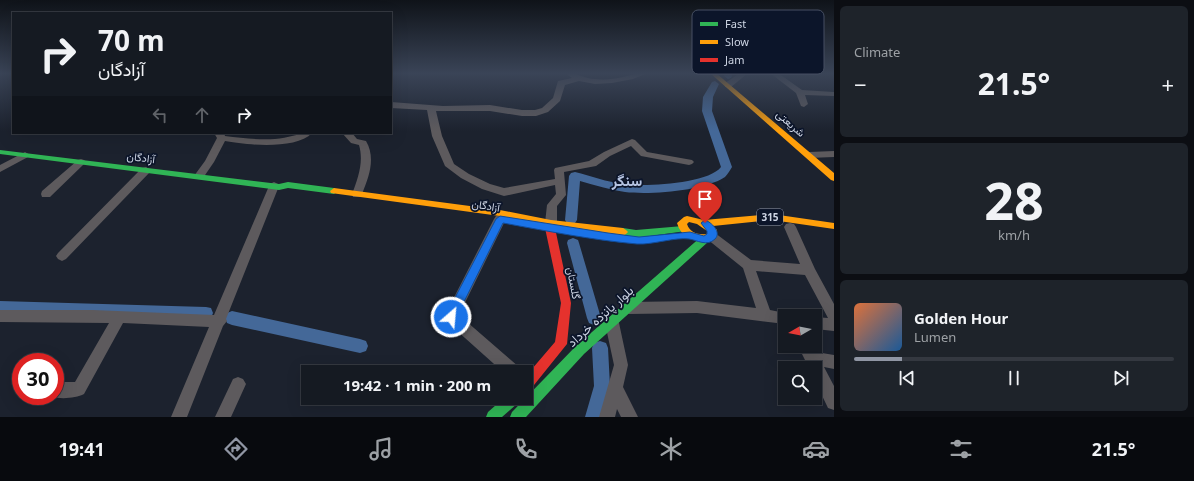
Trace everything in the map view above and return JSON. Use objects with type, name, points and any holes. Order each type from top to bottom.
[{"type":"main road","name":"شریعتی","points":[[737,92],[834,178]]},
{"type":"main road","name":"آزادگان","points":[[0,152],[277,187],[288,185],[357,194],[500,213],[550,225]]},
{"type":"main road","name":"آزادگان","points":[[277,187],[285,191],[550,225],[639,240],[686,232]]},
{"type":"main road","name":"315","points":[[708,232],[749,218],[772,217],[834,226]]},
{"type":"main road","points":[[687,219],[696,219],[708,232],[698,239],[686,232],[682,222],[687,219]]},
{"type":"main road","name":"گلستان","points":[[550,225],[566,303],[560,344]]},
{"type":"main road","name":"315","points":[[708,232],[748,226],[778,225],[834,233]]},
{"type":"main road","name":"بلوار پانزده خرداد","points":[[517,417],[580,350],[629,308],[708,232]]},
{"type":"main road","name":"بلوار پانزده خرداد","points":[[533,377],[560,344]]},
{"type":"main road","points":[[493,417],[506,405]]},
{"type":"street","points":[[392,105],[431,108],[490,108],[515,113],[536,113],[545,110],[557,99],[559,92]]},
{"type":"street","points":[[800,92],[804,104]]},
{"type":"street","points":[[808,92],[834,94]]},
{"type":"street","points":[[431,108],[437,136],[450,166],[465,176],[486,187],[504,192],[560,181]]},
{"type":"street","points":[[199,176],[209,162],[223,135],[242,142],[282,142],[305,134]]},
{"type":"street","points":[[348,134],[354,141],[363,143],[365,148],[367,168],[357,194]]},
{"type":"street","points":[[550,225],[552,205],[562,195],[559,170],[592,164],[607,154],[632,142],[644,154],[689,162]]},
{"type":"street","points":[[809,155],[834,154]]},
{"type":"street","points":[[0,169],[25,155]]},
{"type":"street","points":[[46,194],[81,162]]},
{"type":"street","points":[[62,256],[146,170]]},
{"type":"street","points":[[179,417],[277,187]]},
{"type":"street","points":[[500,219],[451,317],[506,365]]},
{"type":"street","points":[[790,227],[809,270],[834,317]]},
{"type":"street","points":[[708,232],[748,265],[765,315]]},
{"type":"street","points":[[748,265],[809,270]]},
{"type":"street","points":[[629,308],[697,307],[778,317]]},
{"type":"street","points":[[0,316],[119,317],[220,321]]},
{"type":"street","points":[[64,390],[79,389],[119,317]]},
{"type":"street","points":[[607,417],[621,365],[612,323]]},
{"type":"street","points":[[822,324],[834,326]]},
{"type":"street","points":[[809,353],[834,402]]},
{"type":"street","points":[[811,353],[834,362]]},
{"type":"street","points":[[223,417],[238,384]]},
{"type":"street","points":[[615,388],[630,417]]},
{"type":"waterway","points":[[571,220],[575,176],[619,187],[647,189],[674,187],[702,182],[722,173],[727,167],[707,111],[708,97],[710,92]]},
{"type":"waterway","points":[[573,243],[594,318]]},
{"type":"waterway","points":[[0,307],[206,313]]},
{"type":"waterway","points":[[232,318],[360,346]]},
{"type":"waterway","points":[[594,417],[602,386],[600,348]]},
{"type":"traffic: fast","points":[[0,152],[279,187],[288,185],[334,191]]},
{"type":"traffic: fast","points":[[623,232],[636,234],[683,229]]},
{"type":"traffic: fast","points":[[517,417],[580,350],[705,239]]},
{"type":"traffic: fast","points":[[493,417],[506,405]]},
{"type":"traffic: slow","points":[[735,92],[834,178]]},
{"type":"traffic: slow","points":[[334,191],[500,213],[551,223],[623,232]]},
{"type":"traffic: slow","points":[[705,223],[772,217],[834,226]]},
{"type":"traffic: slow","points":[[687,219],[691,219],[706,225],[712,230],[711,236],[697,238],[689,234],[683,227],[682,223],[687,219]]},
{"type":"traffic: jam","points":[[533,378],[561,344],[566,303],[550,228]]},
{"type":"district","name":"سنگر","points":[[627,180]]},
{"type":"route","points":[[451,317],[500,219],[608,237],[639,240],[690,235],[698,239],[705,239],[712,236],[712,230],[705,223]]}]
